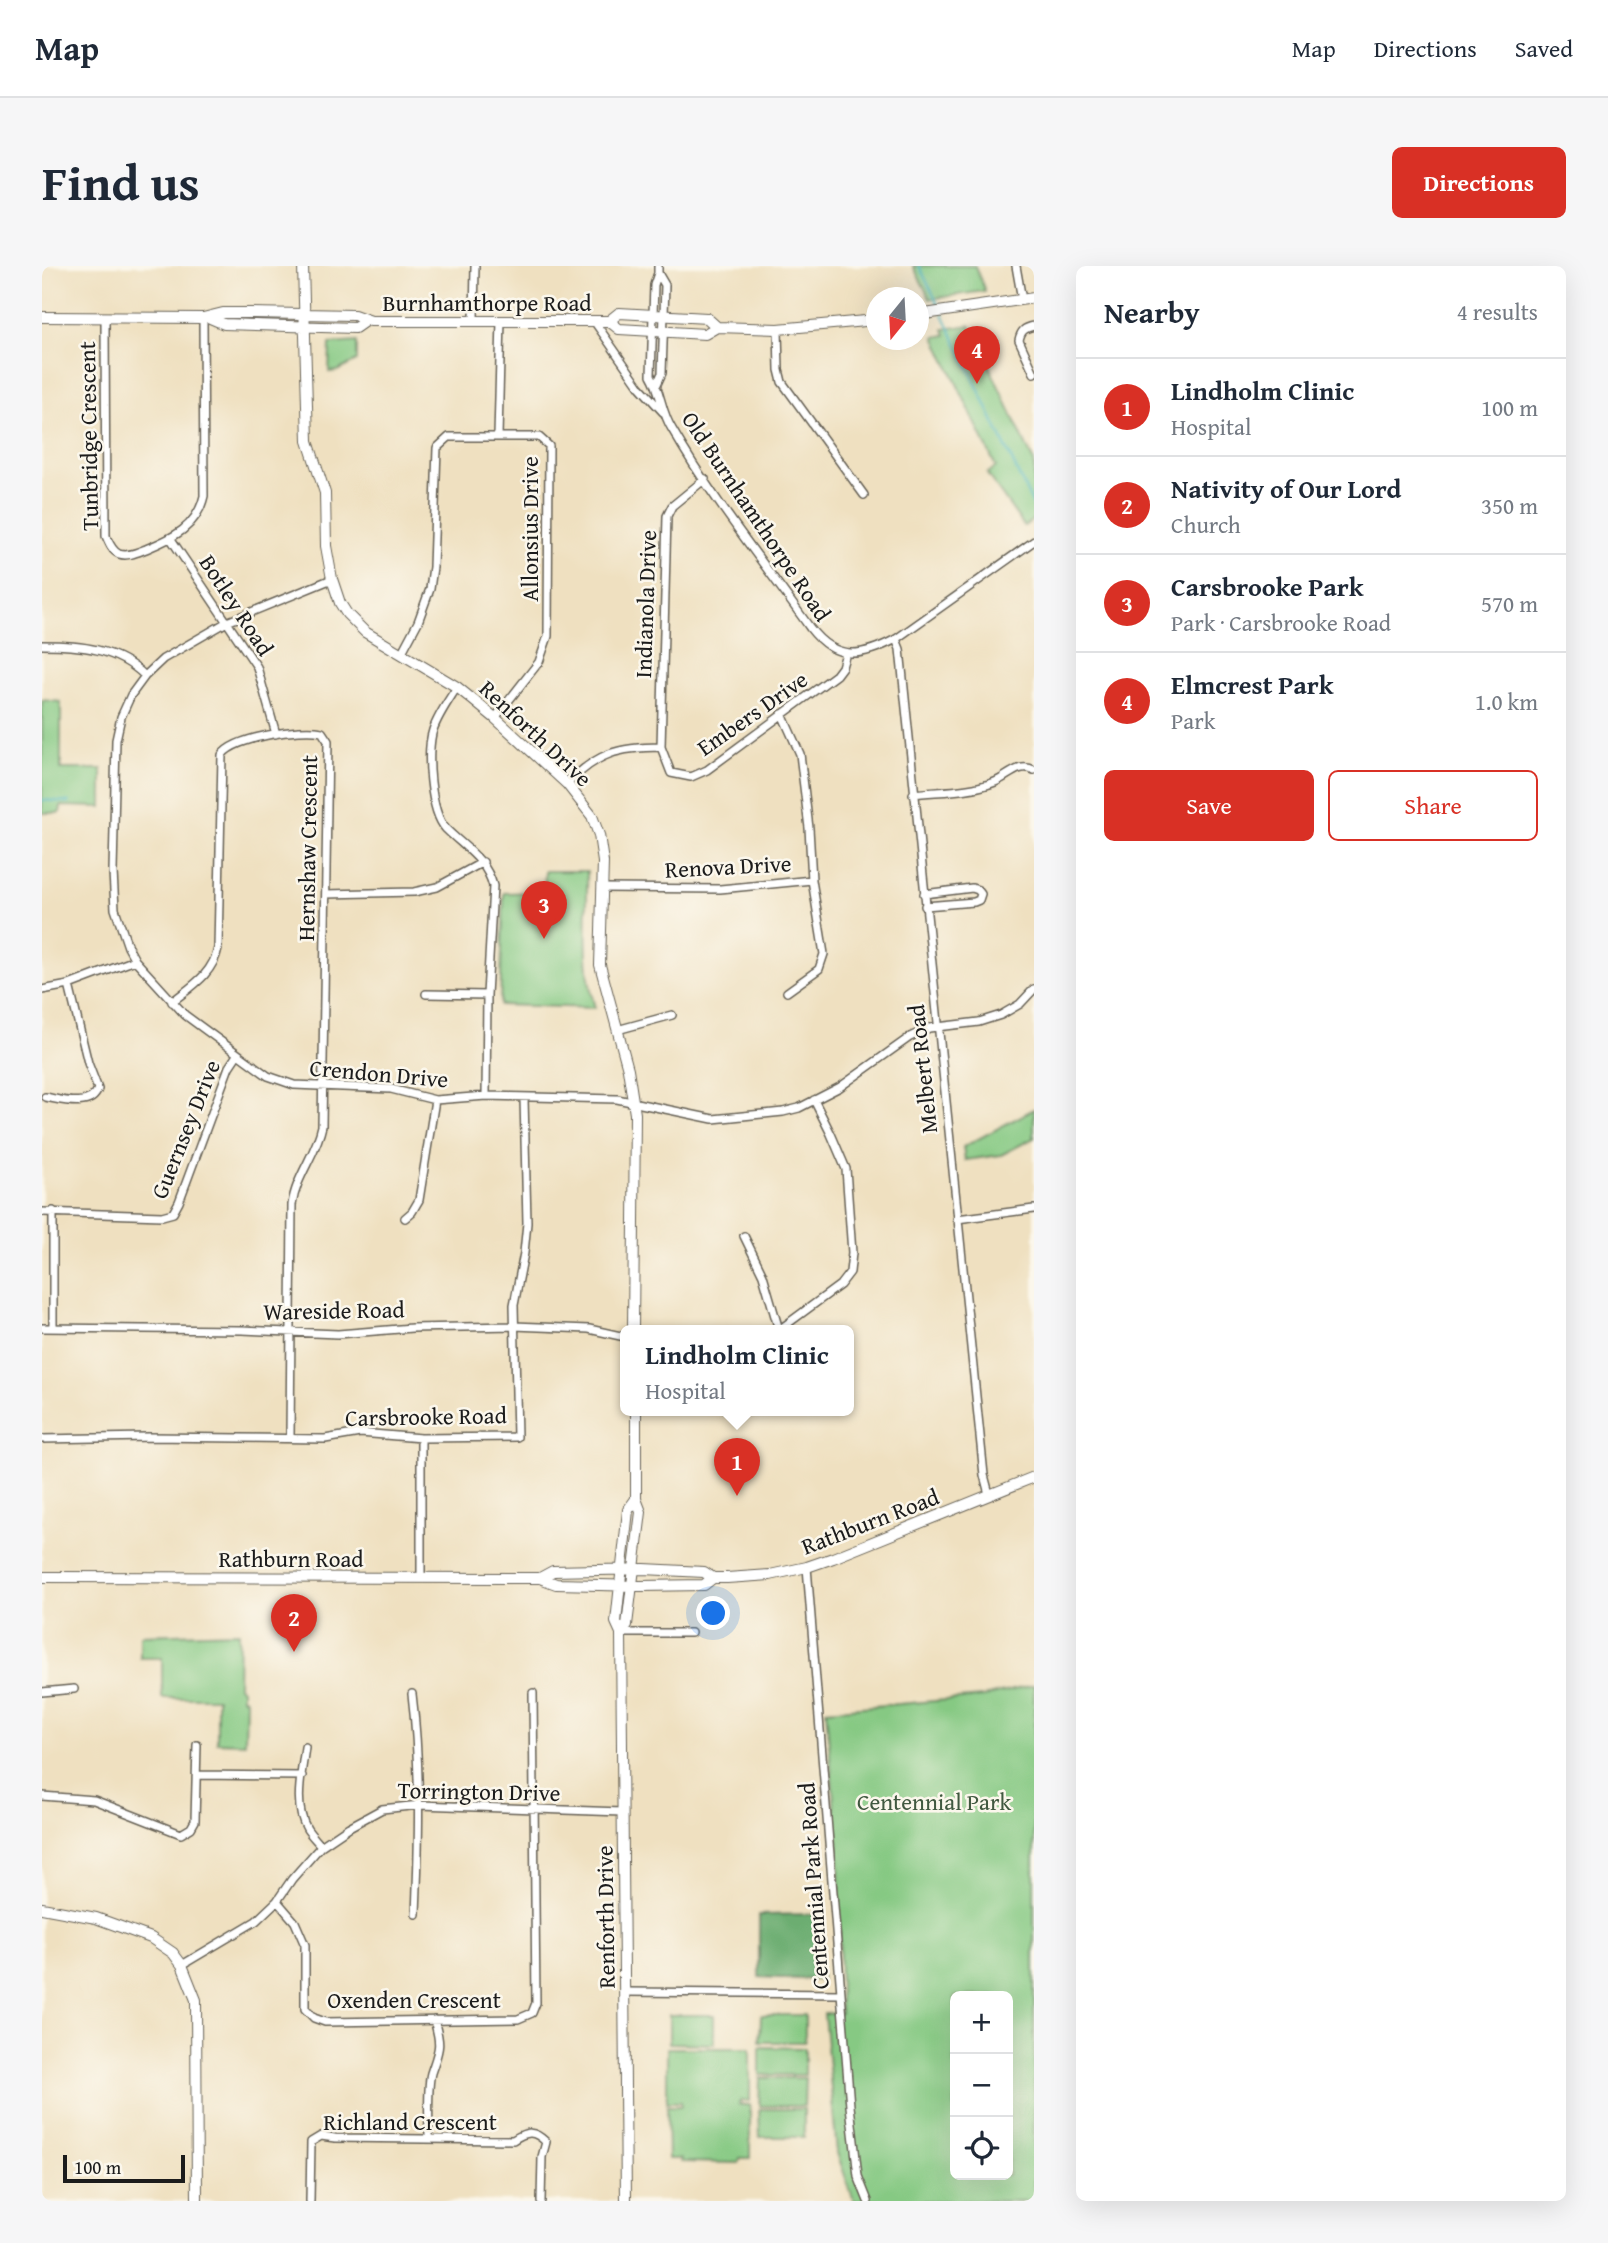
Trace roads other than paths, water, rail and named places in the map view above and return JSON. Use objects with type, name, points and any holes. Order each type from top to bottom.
[{"type":"main road","name":"Renforth Drive","points":[[303,266],[308,441],[325,493],[326,546],[340,603],[365,632],[457,687],[495,718],[568,784],[592,816],[599,835],[603,862],[600,965],[628,1069],[635,1123],[633,1325]]},
{"type":"main road","points":[[929,313],[1034,298]]},
{"type":"main road","name":"Burnhamthorpe Road","points":[[42,317],[206,318],[223,313],[354,316],[365,321],[609,321],[619,313],[706,318],[716,327]]},
{"type":"main road","name":"Burnhamthorpe Road","points":[[206,318],[224,324],[355,328],[365,321]]},
{"type":"main road","name":"Burnhamthorpe Road","points":[[609,321],[619,330],[705,334],[716,327],[778,329],[866,321]]},
{"type":"main road","name":"Renforth Drive","points":[[621,1633],[627,1625],[641,1512],[636,1499],[636,1416]]},
{"type":"main road","name":"Rathburn Road","points":[[42,1577],[540,1578],[556,1584],[704,1585],[713,1578],[770,1575],[807,1567],[1034,1477]]},
{"type":"main road","name":"Renforth Drive","points":[[626,2201],[621,1633],[616,1622],[628,1510],[636,1499]]},
{"type":"main road","name":"Rathburn Road","points":[[540,1578],[553,1571],[621,1570],[704,1572],[713,1578]]},
{"type":"main road","points":[[42,1908],[96,1918],[151,1938],[173,1953],[182,1965],[196,2000],[197,2201]]},
{"type":"street","points":[[474,320],[475,266]]},
{"type":"street","points":[[1016,266],[1022,300]]},
{"type":"street","name":"Old Burnhamthorpe Road","points":[[658,269],[665,285],[658,331],[662,373],[657,384],[663,413]]},
{"type":"street","name":"Tunbridge Crescent","points":[[105,318],[106,536],[112,548],[120,554],[129,555],[171,539],[188,528],[198,514],[204,496],[206,318]]},
{"type":"street","points":[[498,436],[501,320]]},
{"type":"street","name":"Old Burnhamthorpe Road","points":[[594,321],[640,387],[663,413],[705,479],[818,639],[827,646],[846,653]]},
{"type":"street","points":[[1034,326],[1021,332],[1018,340],[1034,373]]},
{"type":"street","points":[[778,329],[782,382],[864,495]]},
{"type":"street","points":[[640,387],[657,384]]},
{"type":"street","name":"Allonsius Drive","points":[[401,654],[418,622],[430,589],[437,448],[449,437],[538,437],[549,446],[548,636],[539,662],[495,718]]},
{"type":"street","name":"Indianola Drive","points":[[660,747],[667,516],[672,506],[705,479]]},
{"type":"street","name":"Botley Road","points":[[171,539],[257,667],[276,734]]},
{"type":"street","points":[[846,653],[870,651],[896,639],[1034,541]]},
{"type":"street","name":"Crendon Drive","points":[[332,579],[227,622],[163,659],[145,676],[131,695],[121,717],[115,754],[115,909],[135,960],[198,1027],[276,1080],[294,1085],[391,1089],[435,1100],[486,1096],[632,1101],[713,1119],[783,1112],[840,1087],[910,1037],[929,1028],[979,1023],[1001,1015],[1020,1004],[1034,989]]},
{"type":"street","name":"Melbert Road","points":[[896,639],[900,649],[984,1475],[989,1494]]},
{"type":"street","points":[[42,645],[98,649],[127,661],[145,676]]},
{"type":"street","name":"Embers Drive","points":[[568,784],[576,774],[602,755],[635,747],[660,747],[671,773],[691,777],[708,770],[836,675],[842,667],[846,653]]},
{"type":"street","points":[[457,687],[432,731],[432,790],[438,819],[483,862],[493,886],[487,995],[486,1096]]},
{"type":"street","name":"Renova Drive","points":[[602,888],[720,890],[812,880],[800,754],[782,714]]},
{"type":"street","name":"Hernshaw Crescent","points":[[172,1002],[206,974],[213,964],[218,948],[222,755],[227,748],[235,744],[276,734],[310,729],[322,732],[328,741],[320,1135],[298,1181],[292,1205],[290,1437]]},
{"type":"street","points":[[913,794],[977,787],[994,783],[1019,768],[1034,770]]},
{"type":"street","points":[[326,894],[414,892],[437,887],[483,862]]},
{"type":"street","points":[[788,992],[819,970],[823,961],[819,913],[812,880]]},
{"type":"street","points":[[924,894],[972,888],[981,894],[979,900],[974,902],[925,906]]},
{"type":"street","points":[[42,990],[69,985],[135,960]]},
{"type":"street","points":[[45,1097],[88,1101],[96,1095],[98,1089],[88,1063],[69,985]]},
{"type":"street","points":[[426,994],[487,995]]},
{"type":"street","points":[[617,1030],[672,1015]]},
{"type":"street","name":"Guernsey Drive","points":[[42,1212],[162,1216],[175,1211],[229,1067],[237,1055]]},
{"type":"street","name":"Carsbrooke Road","points":[[42,1439],[326,1438],[360,1433],[421,1438],[517,1437],[515,1297],[527,1240],[524,1098]]},
{"type":"street","points":[[405,1218],[419,1200],[435,1100]]},
{"type":"street","points":[[786,1325],[840,1285],[850,1272],[852,1253],[846,1169],[814,1100]]},
{"type":"street","points":[[957,1219],[1034,1209]]},
{"type":"street","points":[[52,1211],[52,1327]]},
{"type":"street","points":[[744,1236],[763,1275],[778,1325]]},
{"type":"street","name":"Wareside Road","points":[[42,1328],[242,1330],[291,1334],[514,1326],[589,1329],[620,1337]]},
{"type":"street","points":[[421,1438],[421,1577]]},
{"type":"street","name":"Centennial Park Road","points":[[807,1567],[855,2157],[858,2176],[868,2201]]},
{"type":"street","points":[[621,1633],[691,1633]]},
{"type":"street","points":[[42,1692],[74,1689]]},
{"type":"street","name":"Oxenden Crescent","points":[[277,1901],[295,1922],[305,1945],[305,2009],[314,2018],[325,2022],[518,2019],[532,2012],[536,2003],[533,1693]]},
{"type":"street","points":[[412,1694],[418,1747],[420,1805],[416,1913]]},
{"type":"street","points":[[42,1796],[94,1800],[181,1834],[191,1828],[195,1821],[197,1745]]},
{"type":"street","points":[[304,1747],[301,1814],[306,1828],[321,1846]]},
{"type":"street","points":[[197,1775],[302,1776]]},
{"type":"street","name":"Torrington Drive","points":[[182,1965],[256,1921],[277,1901],[321,1846],[382,1809],[420,1805],[622,1812]]},
{"type":"street","points":[[625,1992],[841,1994]]},
{"type":"street","points":[[429,2139],[431,2073],[439,2050],[434,2020]]},
{"type":"street","name":"Richland Crescent","points":[[310,2201],[311,2142],[321,2136],[513,2140],[525,2132],[537,2133],[546,2142],[541,2157],[541,2201]]},
{"type":"waterway","points":[[919,266],[940,308]]},
{"type":"waterway","points":[[943,314],[1034,507]]},
{"type":"waterway","points":[[42,800],[69,802]]},
{"type":"place","name":"Elmcrest Park","points":[[977,384]]},
{"type":"place","name":"Carsbrooke Park","points":[[544,939]]},
{"type":"place","name":"Lindholm Clinic","points":[[737,1496]]},
{"type":"place","name":"Nativity of Our Lord","points":[[294,1652]]},
{"type":"park label","name":"Centennial Park","points":[[934,1801]]}]
